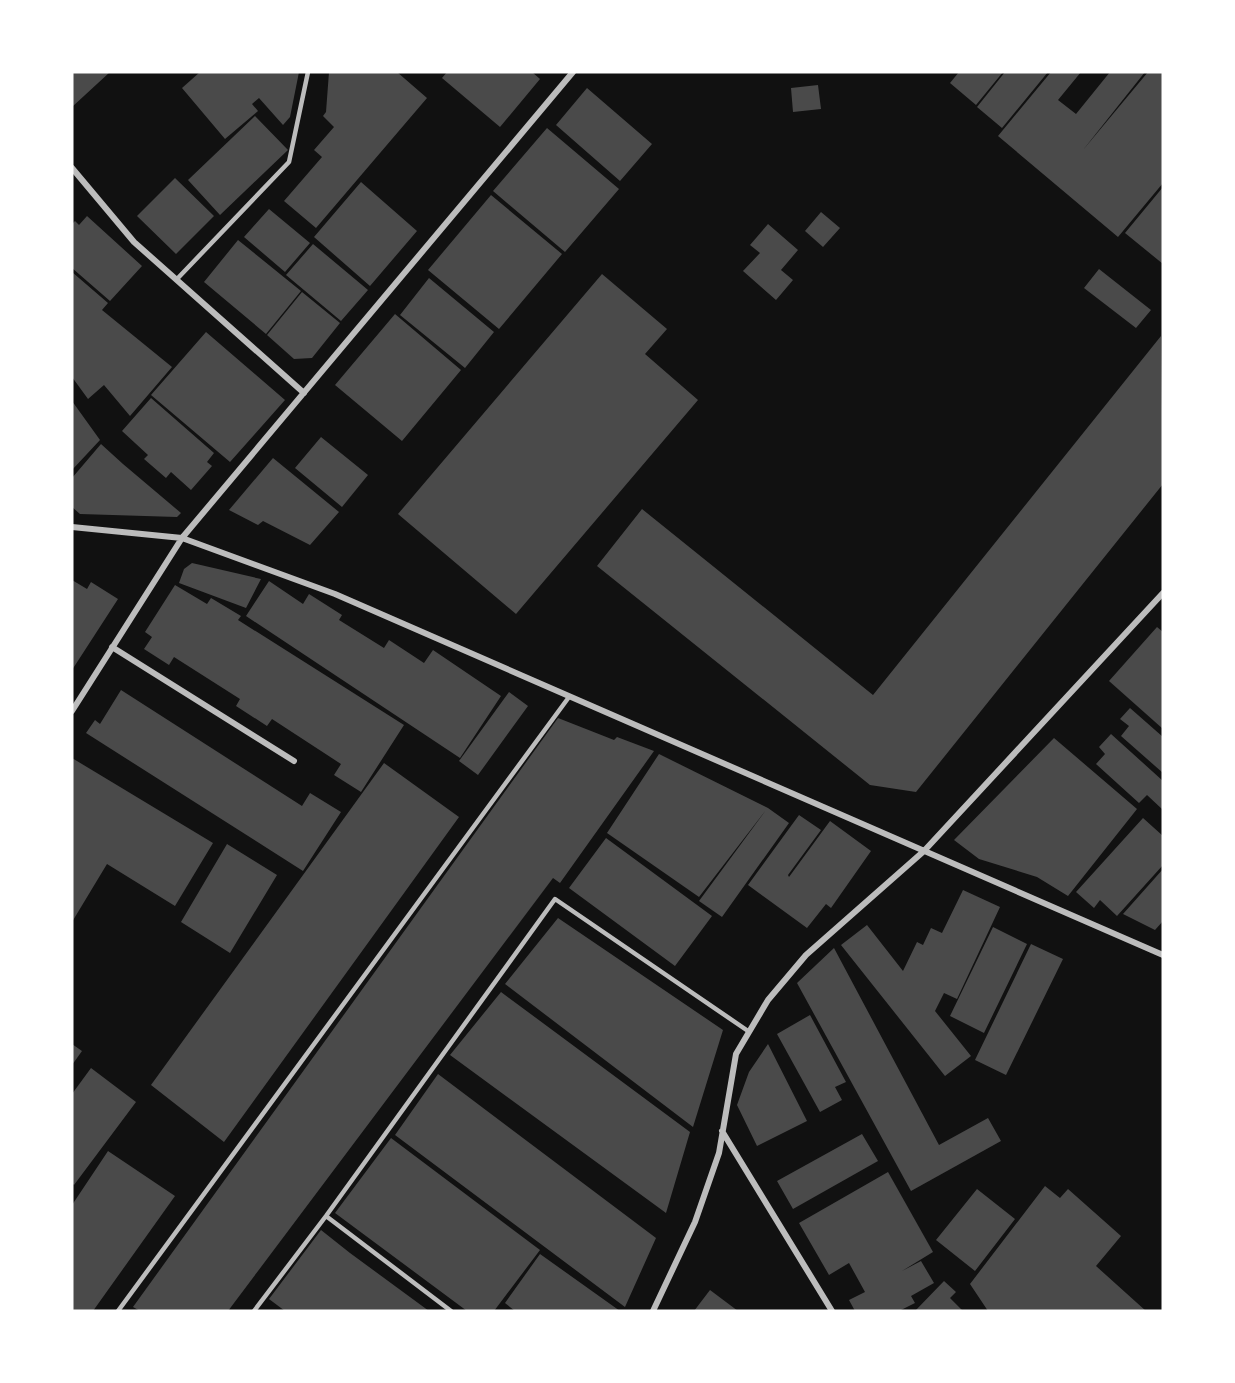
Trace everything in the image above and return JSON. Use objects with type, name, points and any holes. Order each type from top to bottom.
[{"type":"street","points":[[72,711],[182,538],[573,72]]},
{"type":"street","points":[[72,168],[134,242],[304,393]]},
{"type":"street","points":[[72,527],[182,538],[335,594],[1163,955]]},
{"type":"street","points":[[653,1311],[695,1222],[718,1153],[735,1054],[768,1000],[806,956],[924,850],[1163,593]]},
{"type":"street","points":[[112,647],[294,761]]},
{"type":"street","points":[[722,1131],[832,1311]]},
{"type":"lane","points":[[177,279],[289,162],[308,72]]},
{"type":"lane","points":[[118,1311],[569,697]]},
{"type":"lane","points":[[254,1311],[326,1216],[555,899],[748,1031]]},
{"type":"lane","points":[[326,1216],[451,1311]]},
{"type":"building","points":[[72,72],[110,72],[72,107]]},
{"type":"building","points":[[200,72],[299,72],[290,117],[283,125],[259,98],[252,104],[258,111],[225,139],[182,88]]},
{"type":"building","points":[[329,72],[397,72],[427,98],[316,228],[284,201],[322,157],[314,150],[334,127],[323,116],[326,112]]},
{"type":"building","points":[[447,72],[532,72],[540,79],[500,127],[442,78]]},
{"type":"building","points":[[959,72],[1003,72],[976,105],[950,83]]},
{"type":"building","points":[[1005,72],[1048,72],[1002,128],[977,107]]},
{"type":"building","points":[[1051,72],[1081,72],[1058,100],[1076,114],[1110,72],[1145,72],[1083,150],[1148,72],[1163,72],[1163,183],[1118,237],[998,136]]},
{"type":"building","points":[[818,85],[821,109],[793,112],[791,88]]},
{"type":"building","points":[[587,88],[652,144],[620,181],[556,125]]},
{"type":"building","points":[[255,116],[288,150],[220,215],[188,180]]},
{"type":"building","points":[[547,128],[619,189],[565,252],[493,191]]},
{"type":"building","points":[[175,178],[214,216],[176,254],[137,216]]},
{"type":"building","points":[[361,182],[417,231],[370,286],[314,237]]},
{"type":"building","points":[[1163,187],[1163,264],[1125,233]]},
{"type":"building","points":[[491,195],[562,254],[499,329],[428,270]]},
{"type":"building","points":[[269,209],[310,243],[285,272],[244,237]]},
{"type":"building","points":[[821,212],[840,228],[823,247],[805,231]]},
{"type":"building","points":[[87,216],[142,266],[110,301],[72,268],[72,224],[75,221],[79,225]]},
{"type":"building","points":[[768,224],[798,250],[781,270],[793,280],[776,300],[743,271],[760,253],[750,245]]},
{"type":"building","points":[[238,240],[301,291],[266,334],[204,282]]},
{"type":"building","points":[[313,244],[368,290],[341,321],[286,275]]},
{"type":"building","points":[[1099,269],[1151,310],[1136,328],[1084,288]]},
{"type":"building","points":[[72,272],[108,303],[102,310],[172,367],[130,416],[104,385],[88,399],[72,377]]},
{"type":"building","points":[[602,274],[667,329],[645,354],[698,400],[516,614],[398,514]]},
{"type":"building","points":[[429,278],[494,332],[465,368],[400,315]]},
{"type":"building","points":[[302,292],[340,323],[312,358],[294,359],[267,335]]},
{"type":"building","points":[[395,314],[461,370],[402,441],[335,385]]},
{"type":"building","points":[[206,332],[285,400],[230,462],[151,395]]},
{"type":"building","points":[[1161,336],[1163,484],[916,792],[870,785],[597,566],[642,509],[873,695]]},
{"type":"building","points":[[151,398],[214,453],[207,462],[212,466],[191,490],[171,472],[166,478],[144,459],[148,455],[122,431]]},
{"type":"building","points":[[72,401],[100,440],[72,470]]},
{"type":"building","points":[[321,437],[368,475],[342,507],[295,468]]},
{"type":"building","points":[[101,444],[181,513],[177,517],[80,514],[72,507],[72,478]]},
{"type":"building","points":[[273,458],[339,512],[310,545],[263,521],[258,525],[229,510]]},
{"type":"building","points":[[192,563],[261,579],[246,608],[179,583],[184,569]]},
{"type":"building","points":[[72,580],[87,589],[91,582],[118,599],[72,670]]},
{"type":"building","points":[[269,581],[303,604],[309,594],[342,615],[339,620],[384,648],[389,640],[424,663],[433,650],[501,696],[460,758],[246,616]]},
{"type":"building","points":[[175,585],[207,604],[211,598],[241,616],[238,620],[404,725],[361,792],[334,775],[341,764],[272,719],[267,726],[236,706],[240,699],[174,657],[169,665],[144,649],[152,637],[145,632]]},
{"type":"building","points":[[1157,627],[1163,632],[1163,729],[1109,681]]},
{"type":"building","points":[[121,690],[302,806],[310,793],[341,812],[303,871],[86,733],[95,720],[100,724]]},
{"type":"building","points":[[509,692],[528,706],[478,775],[459,761]]},
{"type":"building","points":[[1130,708],[1163,737],[1163,773],[1121,736],[1129,726],[1120,719]]},
{"type":"building","points":[[558,718],[614,740],[617,737],[654,751],[560,883],[553,878],[228,1311],[140,1311],[133,1307]]},
{"type":"building","points":[[1111,734],[1163,781],[1163,810],[1147,795],[1139,803],[1096,764],[1105,754],[1099,747]]},
{"type":"building","points":[[1054,738],[1137,809],[1068,896],[1037,877],[979,859],[954,840]]},
{"type":"building","points":[[659,754],[768,808],[789,823],[722,917],[699,901],[766,810],[699,897],[607,833]]},
{"type":"building","points":[[72,758],[213,843],[175,906],[107,864],[72,922]]},
{"type":"building","points":[[384,763],[459,817],[224,1142],[151,1085]]},
{"type":"building","points":[[799,815],[821,830],[788,875],[789,877],[830,821],[871,851],[831,908],[826,904],[807,928],[748,885]]},
{"type":"building","points":[[1143,818],[1163,836],[1163,865],[1117,916],[1100,900],[1094,908],[1076,892]]},
{"type":"building","points":[[606,838],[712,916],[675,966],[569,888]]},
{"type":"building","points":[[227,844],[277,875],[230,953],[181,922]]},
{"type":"building","points":[[1163,869],[1163,921],[1155,930],[1123,914]]},
{"type":"building","points":[[963,890],[1000,907],[957,999],[944,993],[935,1011],[971,1056],[945,1076],[841,945],[867,925],[903,971],[917,942],[923,945],[931,928],[942,933]]},
{"type":"building","points":[[558,918],[723,1030],[693,1127],[505,984]]},
{"type":"building","points":[[993,927],[1027,944],[984,1033],[950,1016]]},
{"type":"building","points":[[1031,944],[1063,959],[1006,1075],[975,1060]]},
{"type":"building","points":[[834,948],[939,1145],[988,1118],[1001,1141],[911,1191],[797,983]]},
{"type":"building","points":[[501,992],[690,1132],[666,1213],[450,1055]]},
{"type":"building","points":[[810,1015],[846,1082],[835,1087],[842,1100],[820,1112],[777,1034]]},
{"type":"building","points":[[72,1044],[82,1051],[72,1065]]},
{"type":"building","points":[[768,1044],[807,1121],[757,1146],[737,1105],[749,1072]]},
{"type":"building","points":[[91,1068],[136,1102],[74,1185],[72,1183],[72,1094]]},
{"type":"building","points":[[438,1074],[656,1238],[625,1307],[395,1135]]},
{"type":"building","points":[[862,1134],[878,1161],[793,1209],[777,1181]]},
{"type":"building","points":[[391,1138],[540,1250],[494,1311],[467,1311],[335,1213]]},
{"type":"building","points":[[108,1151],[175,1196],[93,1311],[72,1311],[72,1205]]},
{"type":"building","points":[[888,1172],[933,1252],[902,1271],[921,1261],[934,1283],[911,1296],[915,1303],[899,1311],[855,1311],[849,1300],[865,1292],[849,1263],[829,1275],[799,1223]]},
{"type":"building","points":[[1045,1186],[1060,1198],[1068,1189],[1121,1236],[1096,1266],[1146,1311],[988,1311],[970,1284]]},
{"type":"building","points":[[977,1189],[1015,1219],[975,1271],[936,1240]]},
{"type":"building","points":[[321,1230],[429,1311],[285,1311],[269,1299]]},
{"type":"building","points":[[540,1254],[620,1311],[515,1311],[505,1303]]},
{"type":"building","points":[[944,1281],[956,1292],[950,1298],[963,1311],[915,1311]]},
{"type":"building","points":[[710,1290],[738,1311],[694,1311]]}]
